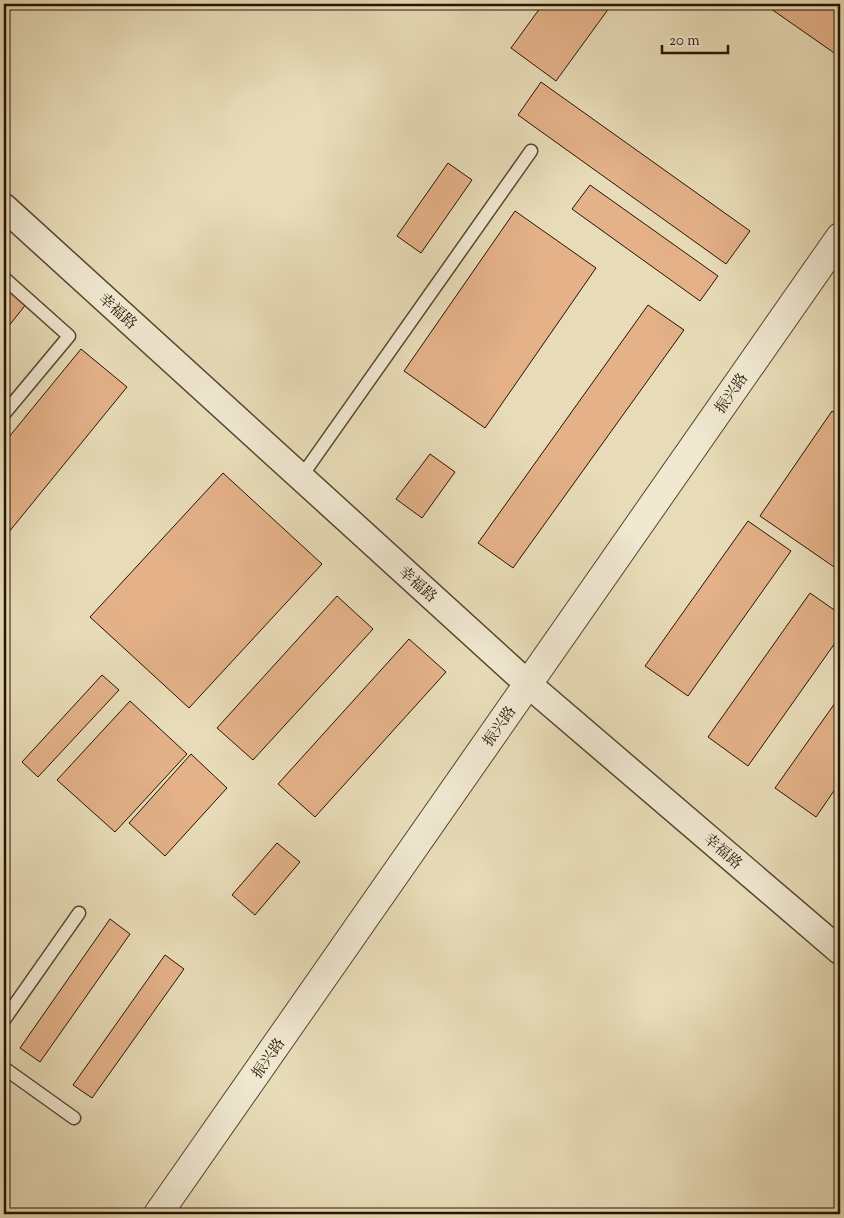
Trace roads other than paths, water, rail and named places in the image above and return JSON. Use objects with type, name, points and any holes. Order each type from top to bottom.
[{"type":"street","name":"幸福路","points":[[4,207],[528,684],[840,952]]},
{"type":"street","name":"振兴路","points":[[158,1214],[840,237]]},
{"type":"lane","points":[[301,477],[531,151]]},
{"type":"lane","points":[[4,278],[69,336],[4,414]]},
{"type":"lane","points":[[4,1020],[79,913]]},
{"type":"lane","points":[[4,1068],[74,1118]]}]
